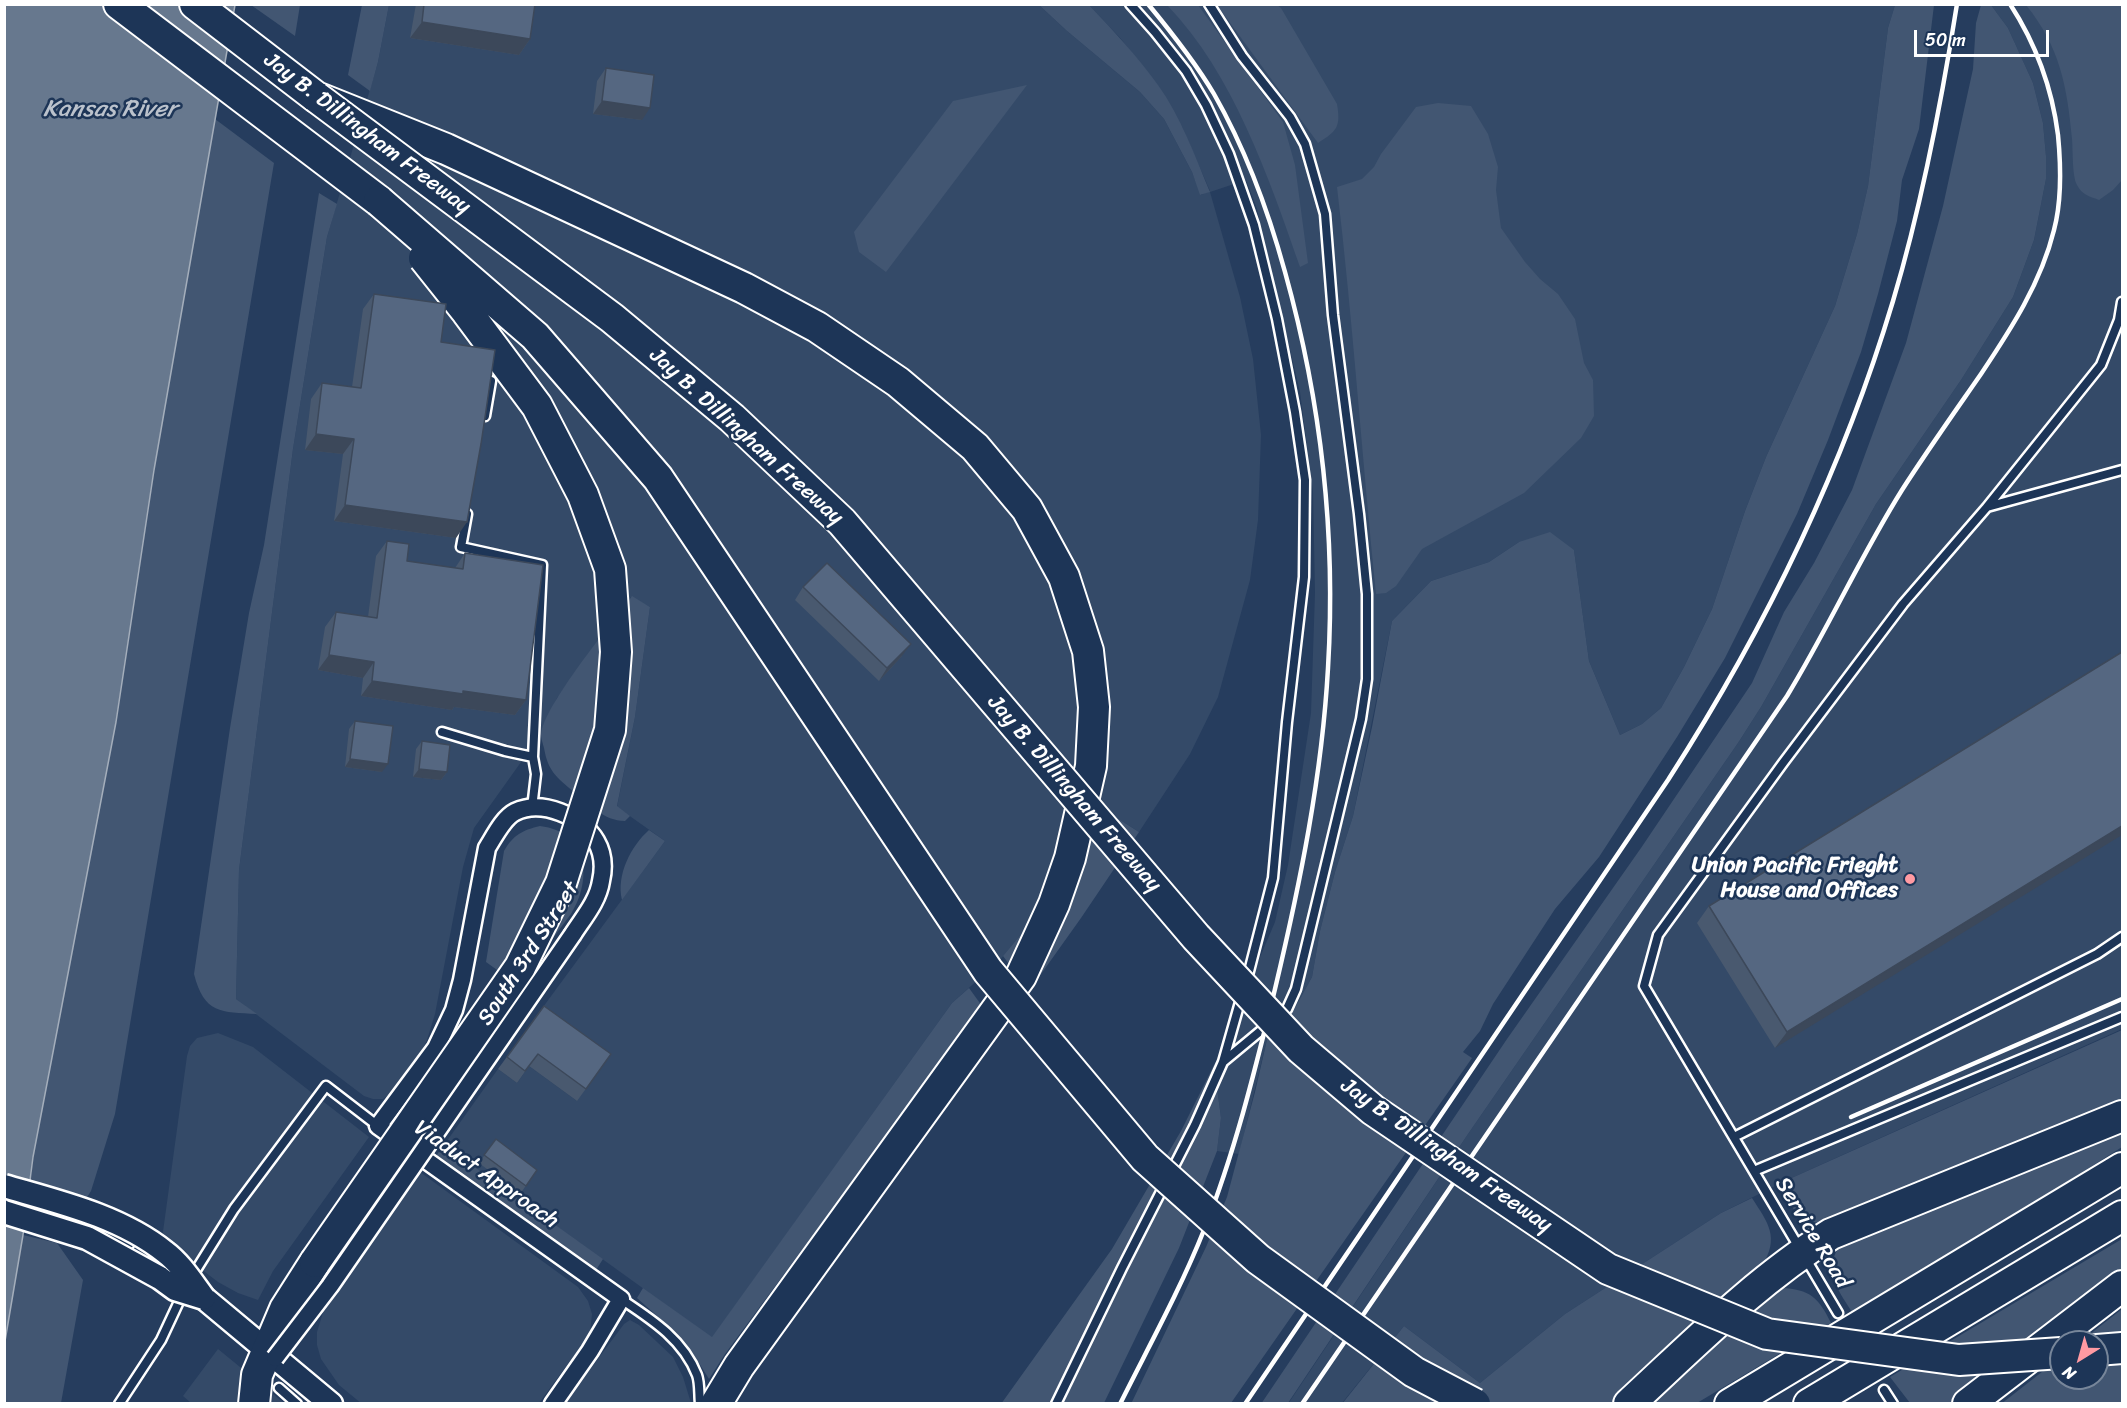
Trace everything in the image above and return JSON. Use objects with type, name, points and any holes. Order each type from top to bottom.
[{"type":"highway","name":"Jay B. Dillingham Freeway","points":[[119,4],[379,201],[535,336],[658,478],[988,971],[1145,1158],[1258,1260],[1414,1372],[1475,1404]]},
{"type":"highway","name":"Jay B. Dillingham Freeway","points":[[195,4],[612,318],[732,418],[834,514],[1197,937],[1301,1049],[1373,1110],[1608,1269],[1767,1334],[1959,1360],[2049,1354]]},
{"type":"highway","points":[[316,97],[446,150],[744,288],[817,327],[898,382],[975,447],[1027,509],[1064,577],[1088,651],[1094,707],[1091,766],[1070,858],[1054,904],[1022,976],[739,1365],[716,1404]]},
{"type":"highway","points":[[266,1396],[257,1375],[285,1309],[315,1262],[520,967],[561,883],[610,730],[616,652],[610,568],[583,495],[537,406],[467,312],[379,201]]},
{"type":"highway","points":[[1629,1404],[1758,1286],[1801,1252],[1831,1234],[2122,1116]]},
{"type":"highway","points":[[1730,1404],[2122,1168]]},
{"type":"highway","points":[[1809,1404],[2122,1216]]},
{"type":"highway","points":[[1968,1404],[2122,1286]]},
{"type":"main road","points":[[4,1186],[84,1211],[126,1228],[165,1252],[186,1272],[204,1298],[331,1404]]},
{"type":"main road","points":[[4,1212],[87,1238],[160,1278],[175,1289],[204,1298]]},
{"type":"street","name":"South 3rd Street","points":[[275,1358],[330,1286],[596,900],[603,861],[596,841],[585,828],[565,813],[548,808],[532,808],[514,812],[498,829],[487,848],[462,980],[454,1010],[436,1048],[378,1126]]},
{"type":"street","name":"Viaduct Approach","points":[[378,1126],[621,1299]]},
{"type":"street","points":[[4,1199],[58,1215],[126,1242]]},
{"type":"street","points":[[553,1404],[590,1351],[621,1299]]},
{"type":"lane","points":[[1056,1404],[1195,1125],[1222,1062],[1254,955],[1273,878],[1287,722],[1304,577],[1305,480],[1295,412],[1254,225],[1228,154],[1206,105],[1186,71],[1130,4]]},
{"type":"lane","points":[[1209,4],[1242,56],[1290,117],[1305,144],[1314,172],[1325,214],[1333,315],[1359,514],[1367,605],[1367,679],[1361,719],[1296,989],[1287,1010],[1222,1062]]},
{"type":"lane","name":"Service Road","points":[[1838,1313],[1644,986],[1658,935],[1903,604],[1987,507],[2101,365],[2119,320],[2122,302]]},
{"type":"lane","points":[[483,425],[491,381]]},
{"type":"lane","points":[[1987,507],[2122,470]]},
{"type":"lane","points":[[469,503],[461,547],[542,565],[533,757],[536,774],[532,808]]},
{"type":"lane","points":[[441,732],[533,757]]},
{"type":"lane","points":[[1734,1137],[2097,954],[2122,937]]},
{"type":"lane","points":[[1754,1172],[2122,1017]]},
{"type":"lane","name":"Viaduct Approach","points":[[119,1404],[161,1340],[188,1283],[234,1209],[326,1086],[378,1126]]},
{"type":"lane","points":[[621,1299],[660,1325],[682,1348],[697,1377],[700,1404]]},
{"type":"lane","points":[[1884,1390],[1893,1404]]},
{"type":"lane","points":[[266,1396],[297,1404]]},
{"type":"shaded area","points":[[251,5],[300,5],[295,36]]},
{"type":"shaded area","points":[[362,5],[389,5],[370,91],[348,75]]},
{"type":"shaded area","points":[[389,5],[1039,5],[1140,92],[1164,119],[1192,172],[1201,195],[1210,191],[1183,129],[1158,86],[1121,39],[1089,5],[1895,5],[1888,28],[1868,186],[1857,234],[1835,306],[1766,457],[1712,609],[1661,708],[1642,724],[1620,735],[1589,661],[1574,550],[1519,542],[1489,562],[1431,581],[1392,621],[1353,816],[1335,872],[1320,931],[1312,977],[1291,1015],[1269,1031],[1239,1154],[1217,1151],[1221,1118],[1214,1065],[1275,922],[1288,865],[1311,713],[1315,593],[1313,492],[1300,392],[1257,209],[1246,180],[1210,192],[1240,297],[1253,359],[1261,435],[1258,520],[1250,580],[1218,697],[1190,754],[1139,832],[1098,806],[1023,932],[1000,960],[952,1003],[712,1338],[444,1145],[498,1069],[517,1083],[529,1066],[577,1101],[535,1018],[665,841],[617,807],[635,717],[650,607],[631,597],[557,698],[541,734],[474,828],[463,867],[435,1014],[427,1040],[418,1058],[395,1090],[383,1099],[364,1096],[236,999],[239,870],[293,449],[327,237],[378,62]]},
{"type":"shaded area","points":[[1039,5],[1089,5],[1116,34],[1142,64],[1174,110],[1210,192],[1200,195],[1192,172],[1164,119],[1140,92]]},
{"type":"shaded area","points":[[1167,5],[1198,5],[1283,122],[1295,165],[1308,263],[1300,267],[1262,163],[1230,94],[1190,32]]},
{"type":"shaded area","points":[[1217,5],[1277,5],[1281,8],[1337,104],[1338,123],[1330,135],[1318,143]]},
{"type":"shaded area","points":[[1895,5],[1934,5],[1919,129],[1902,180],[1897,221],[1878,294],[1861,352],[1797,514],[1725,658],[1599,857],[1555,909],[1493,1004],[1480,1031],[1463,1052],[1472,1058],[1231,1403],[1131,1404],[1206,1247],[1227,1197],[1269,1031],[1291,1015],[1312,977],[1320,931],[1335,872],[1353,816],[1392,621],[1431,581],[1489,562],[1519,542],[1550,532],[1574,550],[1589,661],[1620,735],[1642,724],[1661,708],[1712,609],[1766,457],[1835,306],[1857,234],[1868,186],[1888,28]]},
{"type":"shaded area","points":[[1981,5],[1991,5],[2008,28],[2033,83],[2043,123],[2046,179],[2034,240],[2013,297],[1961,380],[1876,504],[1761,707],[1738,743],[1468,1134],[1288,1403],[1261,1404],[1507,1039],[1641,848],[1752,683],[1784,612],[1814,563],[1852,490],[1906,343],[1943,206],[1973,69],[1976,23]]},
{"type":"shaded area","points":[[1991,5],[2122,5],[2122,1029],[1787,1180],[1721,1213],[1565,1314],[1480,1383],[1404,1326],[1342,1403],[1288,1404],[1468,1134],[1738,743],[1761,707],[1876,504],[1961,380],[2013,297],[2034,240],[2046,179],[2046,156],[2043,123],[2033,83],[2008,28]]},
{"type":"shaded area","points":[[2026,5],[2122,5],[2122,180],[2099,200],[2084,193],[2075,181],[2070,120],[2060,68],[2047,36]]},
{"type":"shaded area","points":[[1027,85],[886,272],[859,252],[854,232],[953,101]]},
{"type":"shaded area","points":[[1438,103],[1471,106],[1488,134],[1498,167],[1496,190],[1501,228],[1525,262],[1558,294],[1575,319],[1584,363],[1593,380],[1594,416],[1581,438],[1524,493],[1422,549],[1396,586],[1386,593],[1376,594],[1337,187],[1362,179],[1374,167],[1416,107]]},
{"type":"shaded area","points":[[215,119],[274,163],[115,1114],[91,1191],[84,1202],[30,1186],[33,1157],[116,722],[154,470]]},
{"type":"shaded area","points":[[319,193],[337,204],[327,237],[293,449],[239,870],[236,999],[257,1014],[233,1013],[209,1004],[198,987],[194,974],[230,728],[249,613],[264,545]]},
{"type":"shaded area","points":[[632,596],[650,607],[635,717],[617,806],[630,816],[625,821],[610,818],[597,811],[558,778],[548,762],[541,735],[553,705],[565,685]]},
{"type":"shaded area","points":[[1098,806],[1139,832],[1029,991],[1003,956],[1023,932]]},
{"type":"shaded area","points":[[540,826],[556,830],[568,837],[577,847],[584,872],[578,900],[571,914],[518,985],[486,962],[504,851],[519,834]]},
{"type":"shaded area","points":[[649,830],[665,841],[622,900],[621,881],[626,862],[636,844]]},
{"type":"shaded area","points":[[969,988],[982,1006],[725,1354],[709,1379],[692,1352],[676,1333],[637,1298],[643,1288],[712,1337],[952,1003]]},
{"type":"shaded area","points":[[2122,1030],[2122,1101],[1937,1176],[1835,1221],[1820,1223],[1812,1221],[1798,1214],[1789,1202],[1786,1195],[1787,1180]]},
{"type":"shaded area","points":[[218,1033],[253,1047],[369,1137],[273,1271],[258,1300],[238,1293],[218,1282],[162,1239],[187,1056],[190,1046],[197,1038]]},
{"type":"shaded area","points":[[1214,1065],[1221,1118],[1217,1151],[1179,1248],[1104,1403],[1001,1404],[1112,1249],[1181,1131]]},
{"type":"shaded area","points":[[2122,1126],[2122,1147],[2029,1206],[1852,1312],[1837,1286],[1832,1270],[1836,1252],[1842,1242]]},
{"type":"shaded area","points":[[444,1145],[603,1259],[596,1270],[436,1156]]},
{"type":"shaded area","points":[[420,1172],[578,1287],[588,1301],[592,1314],[590,1334],[539,1403],[362,1404],[339,1385],[321,1359],[317,1345],[317,1332],[325,1306]]},
{"type":"shaded area","points":[[1752,1198],[1770,1230],[1770,1247],[1762,1266],[1613,1403],[1342,1404],[1404,1326],[1480,1383],[1565,1314],[1721,1213]]},
{"type":"shaded area","points":[[23,1235],[57,1243],[83,1280],[61,1403],[5,1404],[5,1341]]},
{"type":"shaded area","points":[[2122,1239],[2122,1278],[2053,1330],[2049,1330],[2049,1333],[1956,1403],[1910,1403],[1890,1377]]},
{"type":"shaded area","points":[[1781,1288],[1799,1290],[1812,1296],[1818,1301],[1831,1323],[1697,1403],[1646,1404],[1759,1299]]},
{"type":"shaded area","points":[[2122,1309],[2122,1403],[2001,1404],[2049,1366],[2049,1390],[2109,1390],[2109,1330],[2095,1330]]},
{"type":"shaded area","points":[[630,1320],[639,1325],[673,1357],[683,1377],[691,1403],[565,1403],[624,1324]]},
{"type":"shaded area","points":[[218,1349],[284,1403],[191,1403],[183,1396]]},
{"type":"water","name":"Kansas River","points":[[5,5],[235,5],[154,470],[116,722],[33,1157],[23,1235],[5,1341]]},
{"type":"building","points":[[424,4],[535,4],[530,39],[422,22]]},
{"type":"building","points":[[606,68],[654,75],[650,108],[602,101]]},
{"type":"building","points":[[374,294],[446,304],[441,342],[495,350],[467,522],[345,505],[354,439],[316,434],[322,383],[361,388]]},
{"type":"building","points":[[387,541],[409,544],[407,561],[463,569],[465,553],[543,565],[526,700],[372,681],[374,662],[329,655],[336,612],[377,618]]},
{"type":"building","points":[[827,563],[911,644],[887,668],[803,587]]},
{"type":"building","name":"Union Pacific Frieght House and Offices","points":[[2122,652],[2122,826],[1787,1032],[1709,906]]},
{"type":"building","points":[[355,721],[393,726],[388,764],[350,759]]},
{"type":"building","points":[[422,741],[450,745],[447,772],[419,769]]},
{"type":"building","points":[[544,1006],[611,1054],[586,1089],[538,1054],[525,1071],[507,1057]]},
{"type":"building","points":[[496,1139],[537,1170],[526,1186],[484,1155]]},
{"type":"railway","points":[[1120,1404],[1175,1296],[1204,1230],[1235,1141],[1252,1080],[1275,989],[1309,830],[1321,749],[1330,618],[1327,518],[1317,419],[1298,321],[1278,249],[1264,203],[1226,115],[1191,59],[1148,4]]},
{"type":"railway","points":[[1245,1404],[1668,780],[1703,724],[1768,608],[1825,488],[1850,427],[1893,301],[1930,154],[1957,4]]},
{"type":"railway","points":[[1302,1404],[1787,696],[1902,490],[1981,374],[2024,305],[2041,269],[2057,219],[2060,183],[2059,147],[2052,100],[2042,67],[2028,35],[2010,4]]},
{"type":"railway","points":[[1851,1117],[2122,999]]},
{"type":"place","name":"Union Pacific Frieght House and Offices","points":[[1910,879]]}]
